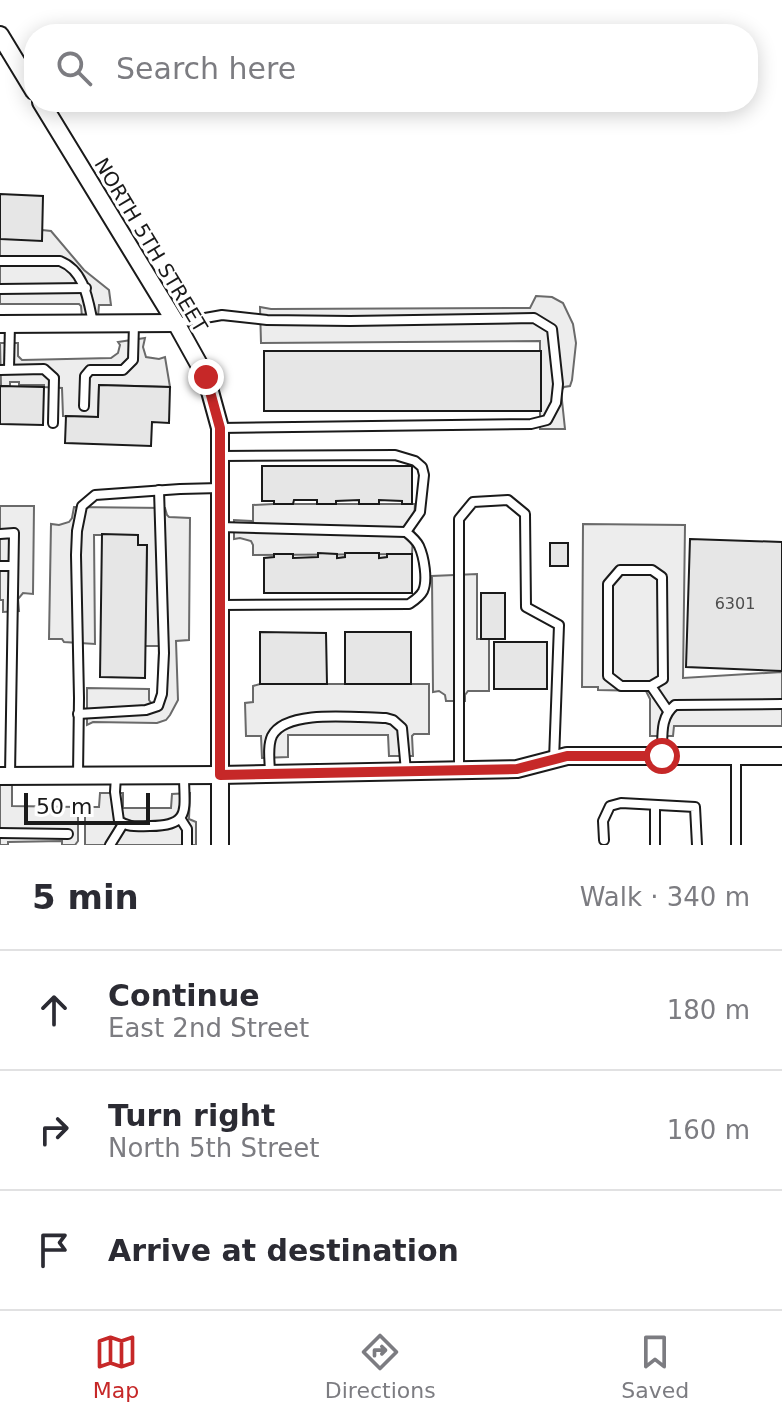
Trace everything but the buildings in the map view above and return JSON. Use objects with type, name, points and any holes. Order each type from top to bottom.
[{"type":"street","points":[[0,35],[8,62],[24,80]]},
{"type":"street","name":"NORTH 5TH STREET","points":[[47,112],[206,377],[220,428],[220,845]]},
{"type":"street","points":[[5,324],[176,323]]},
{"type":"street","points":[[5,776],[517,769],[567,756],[782,756]]},
{"type":"lane","points":[[0,261],[60,261],[73,269],[86,288],[93,323]]},
{"type":"lane","points":[[0,289],[86,288]]},
{"type":"lane","points":[[176,323],[222,315],[267,320],[350,321],[534,318],[552,329],[558,384],[556,403],[547,420],[531,424],[220,428]]},
{"type":"lane","points":[[84,406],[85,376],[90,370],[123,370],[133,360],[134,323]]},
{"type":"lane","points":[[5,324],[5,370],[44,369],[54,378],[53,423]]},
{"type":"lane","points":[[220,456],[395,455],[415,461],[422,467],[424,475],[420,512],[406,532]]},
{"type":"lane","points":[[78,776],[76,555],[82,506],[95,495],[220,488]]},
{"type":"lane","points":[[78,714],[146,710],[158,706],[162,694],[164,653],[159,490]]},
{"type":"lane","points":[[459,770],[459,519],[473,502],[508,500],[525,514],[526,607],[559,625],[554,760]]},
{"type":"lane","points":[[220,527],[406,532],[420,547],[425,577],[425,587],[419,597],[409,604],[220,605]]},
{"type":"lane","points":[[0,534],[14,533],[12,697],[5,776]]},
{"type":"lane","points":[[0,566],[13,566]]},
{"type":"lane","points":[[620,570],[652,570],[662,577],[663,679],[651,686],[621,686],[608,676],[608,584],[620,570]]},
{"type":"lane","points":[[651,686],[668,711]]},
{"type":"lane","points":[[0,697],[12,697]]},
{"type":"lane","points":[[662,756],[663,723],[668,711],[675,705],[782,704]]},
{"type":"lane","points":[[270,774],[270,741],[274,733],[279,727],[311,717],[393,720],[402,728],[406,771]]},
{"type":"lane","points":[[736,756],[736,845]]},
{"type":"lane","points":[[116,776],[119,821],[126,826],[168,826],[177,823],[184,807],[184,775]]},
{"type":"lane","points":[[604,840],[603,821],[610,806],[621,803],[695,807],[697,845]]},
{"type":"lane","points":[[655,805],[655,845]]},
{"type":"lane","points":[[180,818],[187,829],[187,845]]},
{"type":"lane","points":[[110,845],[123,824]]},
{"type":"lane","points":[[0,833],[68,834]]},
{"type":"shaded area","points":[[51,231],[84,270],[109,290],[111,305],[99,305],[98,317],[82,317],[79,304],[0,304],[0,239]]},
{"type":"shaded area","points":[[536,296],[552,297],[563,303],[573,324],[576,343],[572,380],[570,386],[561,391],[565,429],[540,429],[540,341],[261,343],[260,307],[530,308]]},
{"type":"shaded area","points":[[145,338],[143,347],[146,357],[165,357],[170,387],[99,385],[98,417],[63,416],[62,388],[19,385],[19,382],[1,386],[0,343],[18,343],[18,356],[22,360],[111,358],[118,353],[118,342]]},
{"type":"shaded area","points":[[415,504],[412,554],[253,555],[251,541],[234,539],[234,520],[253,521],[253,505]]},
{"type":"shaded area","points":[[0,506],[34,506],[33,594],[23,593],[18,599],[19,611],[3,612],[3,600],[0,600]]},
{"type":"shaded area","points":[[74,507],[165,508],[169,517],[190,518],[189,640],[176,641],[178,700],[166,720],[157,723],[93,722],[87,725],[87,688],[149,689],[152,704],[158,701],[159,646],[145,646],[147,545],[138,545],[138,535],[94,535],[95,644],[49,639],[51,524],[69,522]]},
{"type":"shaded area","points":[[583,524],[685,525],[683,678],[782,672],[782,726],[674,726],[673,736],[650,736],[650,699],[646,691],[582,687]]},
{"type":"shaded area","points":[[477,574],[477,639],[489,639],[489,691],[468,691],[465,701],[446,701],[445,695],[439,691],[433,692],[432,576]]},
{"type":"shaded area","points":[[429,684],[429,734],[412,736],[413,756],[389,756],[388,735],[288,735],[288,757],[262,758],[261,736],[246,736],[245,703],[253,702],[253,686]]},
{"type":"shaded area","points":[[0,785],[12,785],[12,806],[78,807],[78,841],[75,845],[62,845],[62,841],[8,842],[8,845],[0,845]]},
{"type":"shaded area","points":[[100,793],[123,793],[123,808],[171,808],[172,794],[190,793],[189,819],[196,822],[196,845],[85,845],[85,807],[99,807]]},
{"type":"route","points":[[206,377],[220,428],[220,775],[517,769],[567,756],[662,756]]}]
